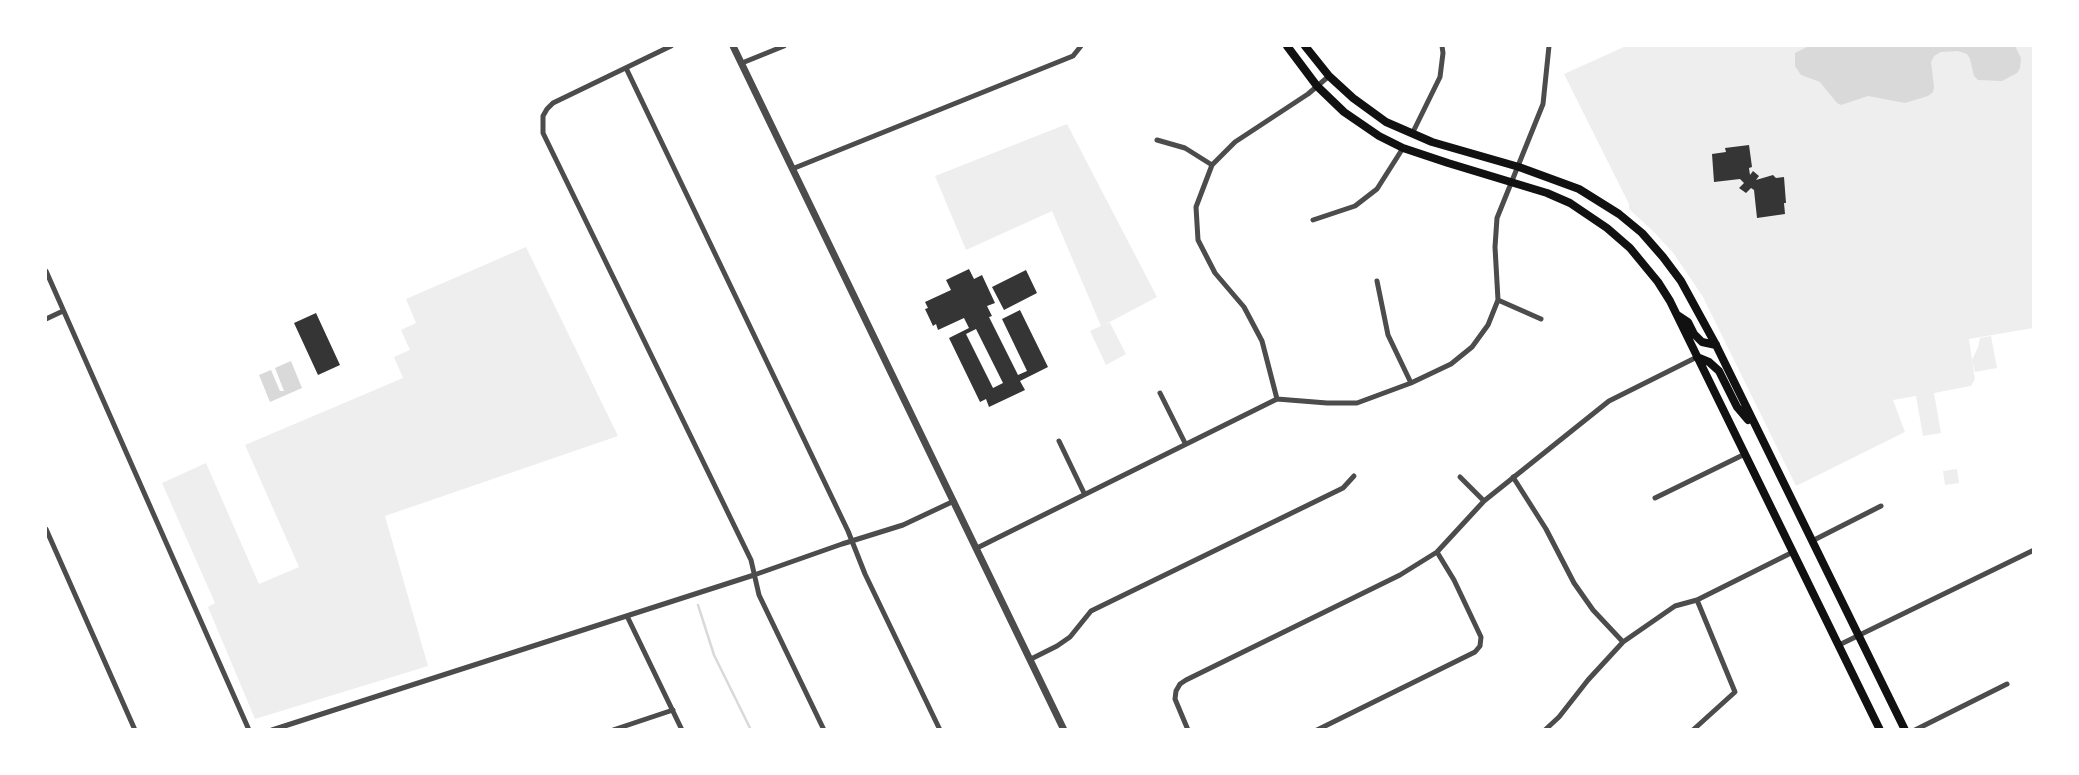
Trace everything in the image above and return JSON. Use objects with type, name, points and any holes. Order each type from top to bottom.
[{"type":"main road","points":[[1287,46],[1317,86],[1344,112],[1379,136],[1403,148],[1547,193],[1570,203],[1607,228],[1630,248],[1658,282],[1676,314],[1880,730]]},
{"type":"main road","points":[[1306,46],[1329,76],[1369,111],[1386,122],[1412,134],[1519,167],[1579,189],[1619,214],[1642,233],[1681,281],[1716,345],[1905,730]]},
{"type":"main road","points":[[1676,314],[1688,322],[1702,342],[1716,345]]},
{"type":"main road","points":[[1697,357],[1709,362],[1719,371],[1737,407],[1757,430]]},
{"type":"street","points":[[671,46],[553,103],[543,116],[543,133],[751,560],[759,595],[824,730]]},
{"type":"street","points":[[733,46],[1064,730]]},
{"type":"street","points":[[741,63],[784,46]]},
{"type":"street","points":[[793,169],[1073,56],[1081,46]]},
{"type":"street","points":[[1412,134],[1440,77],[1443,46]]},
{"type":"street","points":[[977,548],[1277,399],[1357,403],[1411,383],[1451,364],[1472,347],[1488,325],[1498,300],[1495,247],[1497,218],[1543,104],[1549,46]]},
{"type":"street","points":[[626,68],[940,730]]},
{"type":"street","points":[[1277,399],[1262,341],[1244,307],[1215,273],[1198,240],[1196,207],[1212,165],[1236,142],[1308,94],[1329,76]]},
{"type":"street","points":[[1157,141],[1185,148],[1212,165]]},
{"type":"street","points":[[1313,220],[1355,206],[1377,189],[1403,148]]},
{"type":"street","points":[[46,271],[249,730]]},
{"type":"street","points":[[1377,281],[1388,335],[1411,383]]},
{"type":"street","points":[[1498,300],[1541,319]]},
{"type":"street","points":[[46,319],[63,311]]},
{"type":"street","points":[[1188,730],[1175,699],[1180,684],[1400,575],[1437,552],[1484,501],[1609,401],[1697,357]]},
{"type":"street","points":[[1160,393],[1185,443]]},
{"type":"street","points":[[1059,440],[1084,494]]},
{"type":"street","points":[[1655,498],[1745,454]]},
{"type":"street","points":[[1031,659],[1070,637],[1091,611],[1343,488],[1354,476]]},
{"type":"street","points":[[1460,477],[1484,501]]},
{"type":"street","points":[[1513,477],[1546,529],[1574,583],[1593,610],[1623,642]]},
{"type":"street","points":[[272,730],[903,525],[954,501]]},
{"type":"street","points":[[1812,541],[1881,506]]},
{"type":"street","points":[[46,529],[135,730]]},
{"type":"street","points":[[1839,645],[2034,550]]},
{"type":"street","points":[[1317,730],[1475,652],[1480,646],[1481,637],[1454,580],[1437,552]]},
{"type":"street","points":[[1545,730],[1623,642],[1675,606],[1697,600],[1793,552]]},
{"type":"street","points":[[1693,730],[1735,692],[1697,600]]},
{"type":"street","points":[[627,616],[682,730]]},
{"type":"street","points":[[1915,730],[2007,684]]},
{"type":"street","points":[[613,730],[673,710]]},
{"type":"shaded area","points":[[1626,46],[2033,46],[2033,328],[1969,339],[1975,379],[1971,386],[1934,393],[1941,433],[1923,436],[1916,396],[1893,400],[1905,432],[1796,486],[1703,297],[1674,254],[1629,209],[1629,204],[1564,74]]},
{"type":"shaded area","points":[[1809,46],[2015,46],[2021,58],[2017,73],[2002,81],[1978,80],[1974,76],[1967,54],[1958,51],[1941,52],[1934,56],[1931,62],[1934,87],[1928,96],[1905,103],[1868,96],[1841,105],[1820,82],[1801,75],[1795,66],[1795,53]]},
{"type":"shaded area","points":[[1067,124],[1157,297],[1106,324],[1110,323],[1126,354],[1106,365],[1090,331],[1101,326],[1052,211],[966,250],[935,176]]},
{"type":"shaded area","points":[[526,247],[618,436],[385,516],[428,666],[255,719],[208,607],[215,603],[162,483],[206,463],[259,584],[299,567],[245,445],[403,378],[394,357],[410,350],[401,330],[416,323],[406,299]]},
{"type":"shaded area","points":[[1991,336],[1997,368],[1975,372],[1972,360],[1980,338]]},
{"type":"shaded area","points":[[291,361],[302,388],[270,402],[259,375],[271,370],[280,391],[284,391],[275,368]]},
{"type":"shaded area","points":[[1957,469],[1959,483],[1945,485],[1943,471]]},
{"type":"building","points":[[1749,145],[1752,167],[1749,168],[1750,175],[1753,171],[1759,176],[1756,180],[1773,175],[1776,178],[1784,177],[1785,214],[1757,218],[1754,190],[1751,188],[1746,193],[1739,188],[1744,183],[1740,179],[1714,182],[1712,154],[1726,152],[1725,148]]},
{"type":"building","points":[[969,269],[974,279],[982,275],[995,303],[987,306],[992,316],[989,317],[1018,375],[1027,371],[1002,319],[1020,310],[1048,367],[1020,381],[1025,390],[989,407],[986,399],[980,402],[949,338],[969,328],[964,318],[938,330],[936,324],[933,326],[925,309],[928,308],[925,302],[951,290],[946,280]],"holes":[[[976,329],[1003,383],[993,388],[966,334]]]},
{"type":"building","points":[[1026,270],[1037,293],[1004,310],[992,287]]},
{"type":"building","points":[[316,313],[340,365],[318,375],[294,323]]},
{"type":"waterway","points":[[698,605],[714,655],[751,730]]}]
